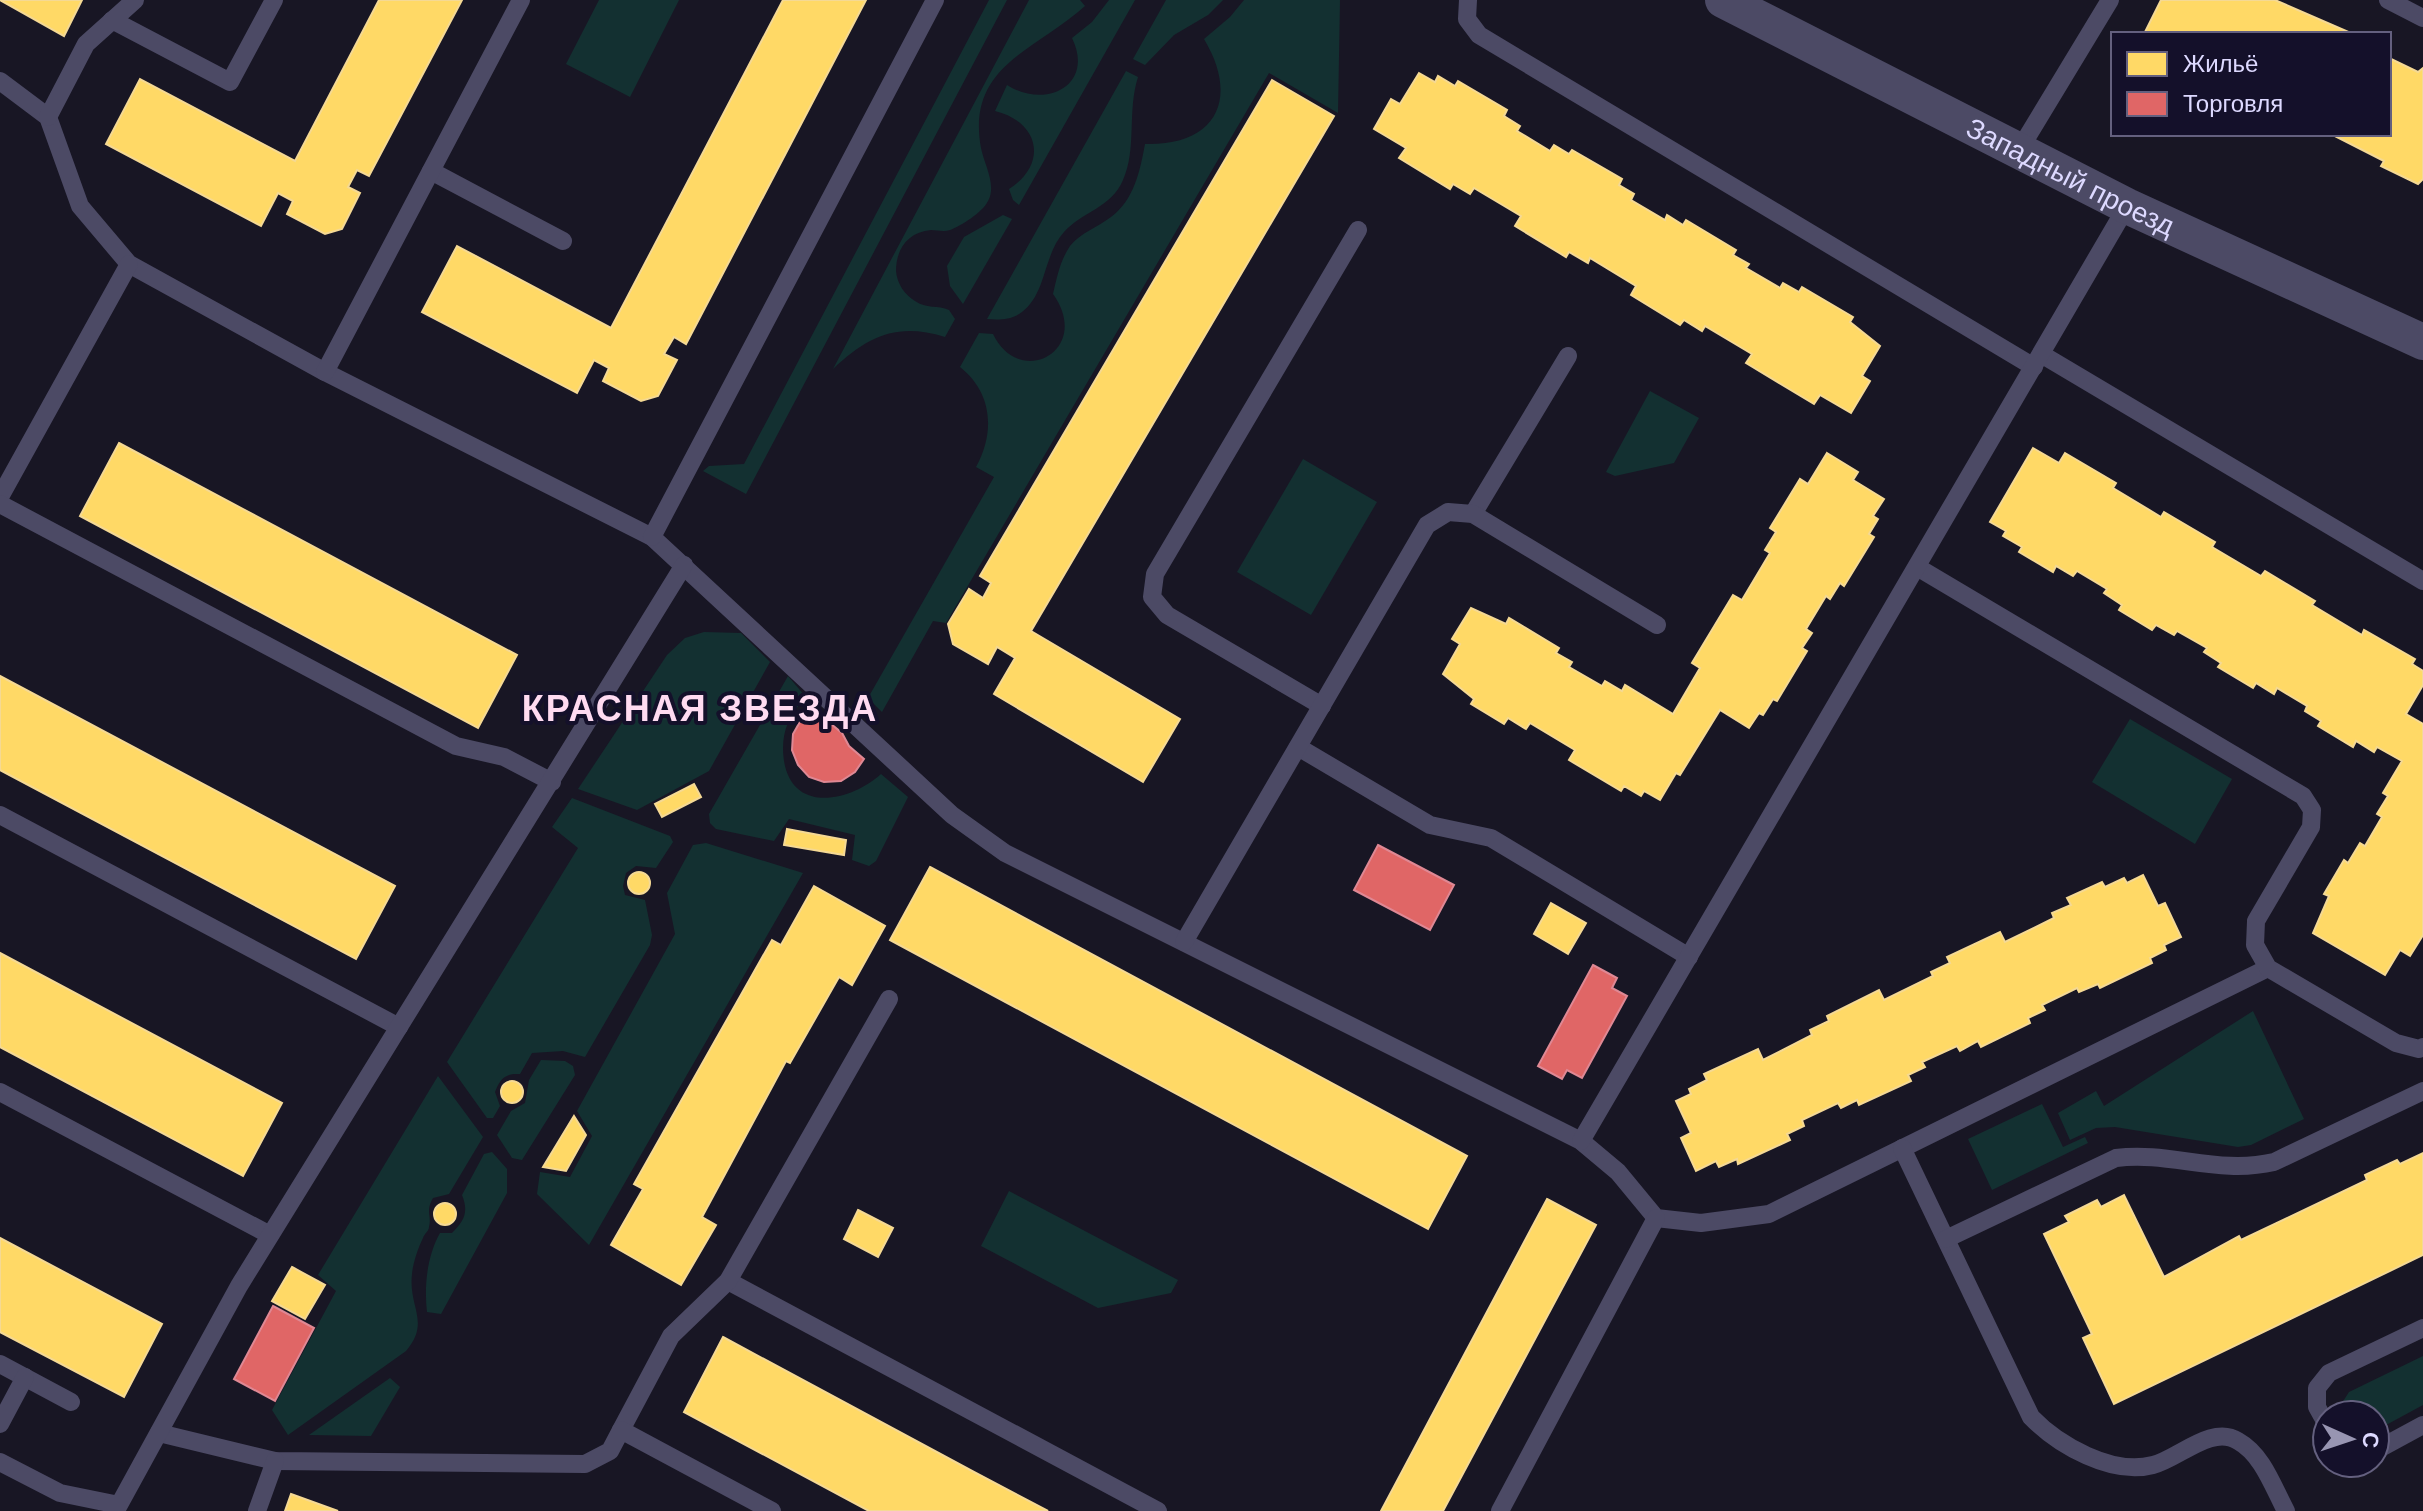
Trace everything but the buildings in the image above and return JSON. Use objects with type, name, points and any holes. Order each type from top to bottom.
[{"type":"street","name":"Западный проезд","points":[[1723,0],[2127,206],[2423,342]]},
{"type":"lane","points":[[48,117],[86,44],[135,0]]},
{"type":"lane","points":[[112,20],[230,82],[274,0]]},
{"type":"lane","points":[[325,372],[521,0]]},
{"type":"lane","points":[[652,537],[935,0]]},
{"type":"lane","points":[[1468,0],[1467,19],[1479,35],[2423,581]]},
{"type":"lane","points":[[2018,152],[2110,0]]},
{"type":"lane","points":[[2388,0],[2423,18]]},
{"type":"lane","points":[[0,81],[48,117],[80,206],[129,264],[325,372],[652,537],[952,815],[1005,853],[1581,1141],[1618,1172],[1656,1218],[1701,1223],[1769,1214],[2268,968]]},
{"type":"lane","points":[[431,171],[563,241]]},
{"type":"lane","points":[[1581,1141],[2127,206]]},
{"type":"lane","points":[[1322,706],[1167,615],[1152,597],[1155,574],[1358,230]]},
{"type":"lane","points":[[0,497],[129,264]]},
{"type":"lane","points":[[1473,514],[1568,356]]},
{"type":"lane","points":[[0,504],[456,746],[504,757],[552,782]]},
{"type":"lane","points":[[1184,942],[1427,525],[1448,512],[1473,514],[1657,625]]},
{"type":"lane","points":[[0,1462],[60,1493],[120,1508],[270,1235],[684,565]]},
{"type":"lane","points":[[1917,567],[2303,796],[2312,810],[2311,827],[2256,921],[2255,945],[2268,968],[2396,1043],[2422,1051]]},
{"type":"lane","points":[[1298,747],[1430,825],[1491,838],[1689,957]]},
{"type":"lane","points":[[0,815],[399,1027]]},
{"type":"lane","points":[[159,1433],[275,1461],[585,1464],[610,1451],[671,1336],[728,1281],[889,999]]},
{"type":"lane","points":[[1946,1239],[2116,1158],[2140,1155],[2217,1168],[2248,1168],[2274,1162],[2423,1091]]},
{"type":"lane","points":[[0,1092],[270,1235]]},
{"type":"lane","points":[[1902,1148],[2031,1417],[2042,1429],[2101,1462],[2129,1468],[2154,1465],[2209,1439],[2236,1438],[2256,1455],[2286,1511]]},
{"type":"lane","points":[[1500,1511],[1656,1218]]},
{"type":"lane","points":[[728,1281],[1158,1511]]},
{"type":"lane","points":[[2317,1399],[2317,1388],[2329,1373],[2423,1328]]},
{"type":"lane","points":[[0,1364],[71,1402]]},
{"type":"lane","points":[[0,1424],[25,1377]]},
{"type":"lane","points":[[2391,1442],[2423,1425]]},
{"type":"lane","points":[[621,1430],[772,1511]]},
{"type":"lane","points":[[257,1511],[275,1461]]},
{"type":"green space","points":[[599,0],[679,0],[630,97],[566,64]]},
{"type":"green space","points":[[989,0],[1007,0],[746,494],[703,471],[709,466],[744,464]]},
{"type":"green space","points":[[1029,0],[1080,0],[1085,6],[1009,63],[994,79],[984,98],[979,120],[981,148],[991,188],[982,210],[950,230],[916,234],[905,243],[898,256],[897,276],[911,299],[949,310],[955,319],[945,337],[912,331],[884,335],[859,348],[833,369]]},
{"type":"green space","points":[[1109,0],[1135,0],[1019,205],[1013,200],[1009,189],[1030,168],[1034,145],[1022,124],[995,111],[1007,85],[1022,92],[1051,94],[1072,80],[1077,69],[1077,55],[1072,38],[1092,22]]},
{"type":"green space","points":[[1166,0],[1223,0],[1208,15],[1174,35],[1145,65],[1133,59]]},
{"type":"green space","points":[[1244,0],[1340,0],[1338,113],[1269,73],[946,623],[933,621],[882,712],[868,698],[994,477],[976,467],[986,441],[988,414],[979,389],[960,367],[979,333],[993,334],[1005,351],[1019,359],[1034,361],[1048,356],[1059,346],[1064,332],[1063,314],[1053,294],[1059,269],[1070,246],[1111,217],[1131,194],[1145,144],[1169,143],[1189,137],[1215,115],[1220,99],[1220,81],[1215,61],[1204,39]]},
{"type":"green space","points":[[1126,71],[1138,77],[1130,156],[1118,189],[1064,232],[1052,252],[1036,295],[1022,312],[1014,317],[987,319]]},
{"type":"green space","points":[[1003,215],[1012,219],[963,304],[950,286],[947,266],[964,237]]},
{"type":"green space","points":[[1650,391],[1699,418],[1674,463],[1615,476],[1606,472]]},
{"type":"green space","points":[[1303,459],[1377,502],[1311,615],[1237,572]]},
{"type":"green space","points":[[704,632],[741,633],[770,662],[709,771],[637,810],[578,789],[667,655],[685,638]]},
{"type":"green space","points":[[788,676],[805,696],[788,723],[783,744],[785,766],[791,781],[801,791],[814,797],[827,798],[856,790],[881,774],[908,797],[876,861],[869,866],[852,860],[855,835],[789,819],[774,841],[716,829],[710,823],[709,814]]},
{"type":"green space","points":[[2130,719],[2232,779],[2195,844],[2092,782]]},
{"type":"green space","points":[[572,798],[670,836],[673,842],[656,868],[636,866],[626,873],[623,886],[625,895],[645,900],[652,935],[650,945],[585,1057],[563,1051],[532,1053],[520,1074],[507,1076],[499,1084],[495,1092],[500,1106],[493,1118],[487,1118],[447,1062],[578,848],[552,827]]},
{"type":"green space","points":[[706,843],[803,873],[589,1245],[537,1194],[540,1172],[570,1177],[592,1136],[577,1111],[675,934],[667,893],[693,845]]},
{"type":"green space","points":[[2253,1011],[2304,1119],[2251,1145],[2238,1147],[2115,1127],[2096,1128],[2070,1140],[2058,1113],[2096,1091],[2104,1106]]},
{"type":"green space","points":[[541,1060],[565,1061],[573,1066],[575,1075],[522,1160],[512,1158],[497,1135],[511,1111],[525,1103],[529,1080]]},
{"type":"green space","points":[[438,1076],[483,1137],[449,1194],[433,1198],[431,1203],[429,1228],[413,1265],[412,1286],[418,1323],[413,1341],[406,1351],[288,1435],[272,1410],[336,1291],[318,1275]]},
{"type":"green space","points":[[2042,1104],[2063,1147],[2085,1137],[2088,1143],[1992,1190],[1968,1139]]},
{"type":"green space","points":[[492,1152],[507,1169],[507,1193],[441,1314],[427,1312],[426,1292],[432,1251],[440,1233],[452,1233],[462,1220],[465,1206],[462,1195],[484,1154]]},
{"type":"green space","points":[[1009,1191],[1178,1280],[1171,1293],[1098,1308],[981,1246]]},
{"type":"green space","points":[[2423,1356],[2423,1405],[2391,1422],[2391,1399],[2345,1399],[2349,1392]]},
{"type":"green space","points":[[390,1378],[400,1387],[371,1436],[309,1435]]},
{"type":"district","name":"КРАСНАЯ ЗВЕЗДА","points":[[700,708]]}]
